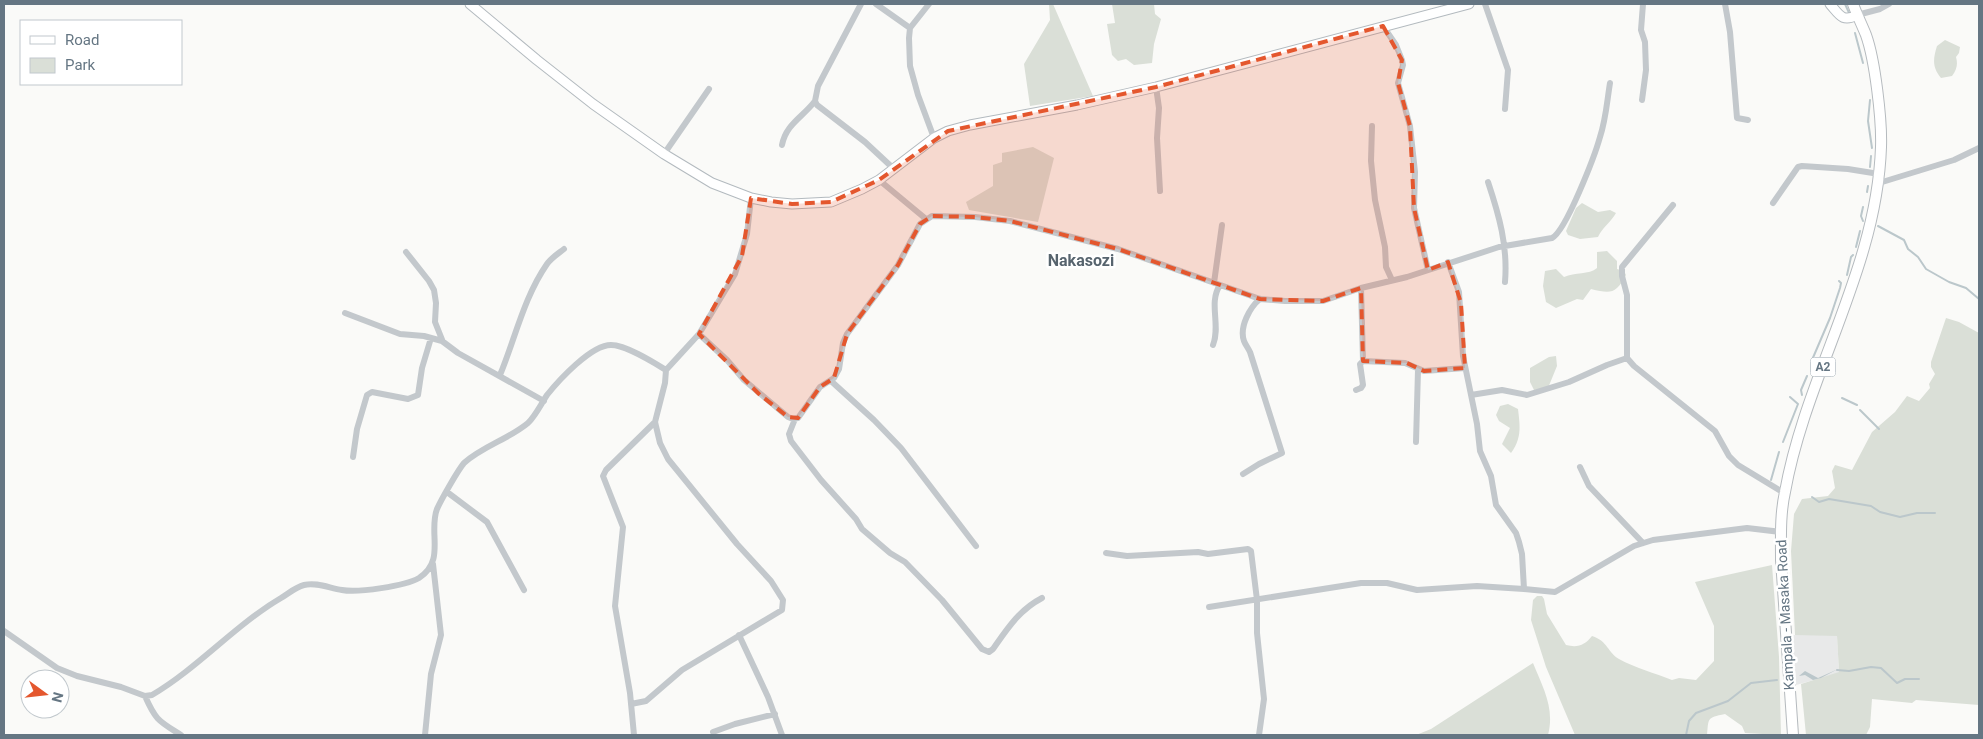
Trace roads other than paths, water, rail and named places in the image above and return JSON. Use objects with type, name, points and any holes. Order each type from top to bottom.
[{"type":"main road","name":"Kampala - Masaka Road","points":[[1793,735],[1781,560],[1784,493],[1796,442],[1863,252],[1879,178],[1881,134],[1876,85],[1866,36],[1853,4]]},
{"type":"street","points":[[470,4],[536,60],[593,104],[664,154],[712,182],[751,198],[778,203],[817,204],[844,198],[879,180],[934,138],[970,125],[1077,105],[1156,87],[1469,4]]},
{"type":"street","points":[[782,145],[783,138],[792,123],[806,113],[815,101],[818,86],[861,4]]},
{"type":"street","points":[[876,4],[896,16],[910,28]]},
{"type":"street","points":[[929,4],[910,28],[910,66],[918,95],[934,138]]},
{"type":"street","points":[[1485,4],[1508,70],[1505,108]]},
{"type":"street","points":[[1642,100],[1646,70],[1645,42],[1641,30],[1643,4]]},
{"type":"street","points":[[1725,4],[1731,38],[1737,118],[1748,120]]},
{"type":"street","points":[[1830,4],[1842,18],[1850,19],[1857,15],[1880,10],[1890,4]]},
{"type":"street","points":[[1383,26],[1396,45],[1403,65],[1398,83],[1410,126],[1414,156],[1414,208],[1428,270]]},
{"type":"street","points":[[1042,598],[1022,611],[993,649],[989,652],[982,650],[942,600],[905,562],[890,553],[862,529],[856,519],[821,480],[792,441],[790,434],[795,419],[800,416],[820,388],[834,378],[839,368],[843,343],[848,334],[898,265],[920,224],[932,216],[975,217],[1010,221],[1118,250],[1260,299],[1323,301],[1505,246],[1552,238],[1560,231],[1572,207],[1599,140],[1610,83]]},
{"type":"street","points":[[1156,87],[1159,108],[1157,138],[1160,192]]},
{"type":"street","points":[[664,154],[709,89]]},
{"type":"street","points":[[815,101],[817,105],[865,142],[894,169]]},
{"type":"street","points":[[1372,126],[1371,161],[1375,200],[1385,247],[1386,268],[1392,280]]},
{"type":"street","points":[[1773,203],[1798,167],[1848,169],[1879,178],[1954,160],[1979,148]]},
{"type":"street","points":[[879,180],[926,219]]},
{"type":"street","points":[[1488,182],[1501,223],[1505,246],[1505,282]]},
{"type":"street","points":[[631,704],[646,701],[682,670],[782,610],[783,600],[771,580],[732,538],[668,459],[660,443],[655,422],[665,383],[666,370],[699,334],[735,274],[742,256],[747,234],[751,198]]},
{"type":"street","points":[[1673,204],[1622,267],[1627,294],[1627,358],[1634,366],[1716,431],[1729,456],[1738,464],[1784,493]]},
{"type":"street","points":[[1213,345],[1217,326],[1215,298],[1222,224]]},
{"type":"street","points":[[500,375],[528,302],[541,275],[548,263],[564,249]]},
{"type":"street","points":[[406,252],[434,290],[436,322],[443,342]]},
{"type":"street","points":[[1448,262],[1460,292],[1461,342],[1480,451],[1491,476],[1496,505],[1516,533],[1519,542],[1524,589]]},
{"type":"street","points":[[1356,390],[1362,385],[1360,364],[1363,361],[1361,288]]},
{"type":"street","points":[[1243,474],[1282,453],[1250,352],[1243,340],[1243,327],[1252,306],[1260,299]]},
{"type":"street","points":[[345,313],[400,334],[431,338],[443,342],[544,401]]},
{"type":"street","points":[[699,334],[759,394],[788,417],[795,419]]},
{"type":"street","points":[[353,457],[357,429],[367,395],[372,392],[408,398],[416,397],[420,392],[422,368],[431,338]]},
{"type":"street","points":[[425,735],[431,674],[441,635],[433,564],[435,554],[435,516],[463,464],[480,450],[530,421],[566,374],[590,353],[602,347],[612,345],[621,347],[666,370]]},
{"type":"street","points":[[1471,395],[1502,390],[1527,395],[1569,382],[1627,358]]},
{"type":"street","points":[[1363,361],[1405,363],[1418,370],[1432,371],[1465,368]]},
{"type":"street","points":[[1416,442],[1418,370]]},
{"type":"street","points":[[831,381],[874,420],[901,448],[976,546]]},
{"type":"street","points":[[634,735],[623,644],[615,606],[623,527],[603,476],[606,470],[655,422]]},
{"type":"street","points":[[1580,467],[1593,491],[1643,543]]},
{"type":"street","points":[[447,492],[487,522],[524,590]]},
{"type":"street","points":[[1209,607],[1361,582],[1387,583],[1417,590],[1477,586],[1555,592],[1634,546],[1643,543],[1675,536],[1747,528],[1781,532]]},
{"type":"street","points":[[1106,553],[1127,556],[1198,552],[1208,554],[1248,549],[1251,551],[1257,600],[1257,632],[1264,699],[1259,735]]},
{"type":"street","points":[[4,631],[57,668],[77,676],[121,687],[145,696],[165,686],[261,610],[296,589],[312,584],[360,591],[390,586],[419,578],[433,564]]},
{"type":"street","points":[[739,636],[775,714],[782,735]]},
{"type":"street","points":[[145,696],[150,710],[158,720],[181,735]]},
{"type":"street","points":[[713,732],[735,724],[775,714]]},
{"type":"waterway","points":[[1845,4],[1850,15]]},
{"type":"waterway","points":[[1855,33],[1863,63]]},
{"type":"waterway","points":[[1870,100],[1868,121],[1872,148]]},
{"type":"waterway","points":[[1870,167],[1871,156]]},
{"type":"waterway","points":[[1867,192],[1868,186]]},
{"type":"waterway","points":[[1863,207],[1861,216],[1863,221]]},
{"type":"waterway","points":[[1878,226],[1904,240],[1908,249],[1918,257],[1926,269],[1949,282],[1966,288],[1979,299]]},
{"type":"waterway","points":[[1856,247],[1860,231]]},
{"type":"waterway","points":[[1847,275],[1853,255]]},
{"type":"waterway","points":[[1812,368],[1812,360],[1830,318],[1840,288],[1841,283],[1839,281]]},
{"type":"waterway","points":[[1802,395],[1801,390],[1807,376]]},
{"type":"waterway","points":[[1783,442],[1798,404],[1790,397]]},
{"type":"waterway","points":[[1842,398],[1857,405]]},
{"type":"waterway","points":[[1860,410],[1879,429]]},
{"type":"waterway","points":[[1771,480],[1779,452]]},
{"type":"waterway","points":[[1812,497],[1819,502],[1829,499],[1871,506],[1880,512],[1900,517],[1917,513],[1935,513]]},
{"type":"waterway","points":[[1837,670],[1849,671],[1871,667],[1881,668],[1897,683],[1905,679],[1919,679]]},
{"type":"waterway","points":[[1686,735],[1689,721],[1696,713],[1728,701],[1751,683],[1777,680]]},
{"type":"district","name":"Nakasozi","points":[[1081,260]]}]
